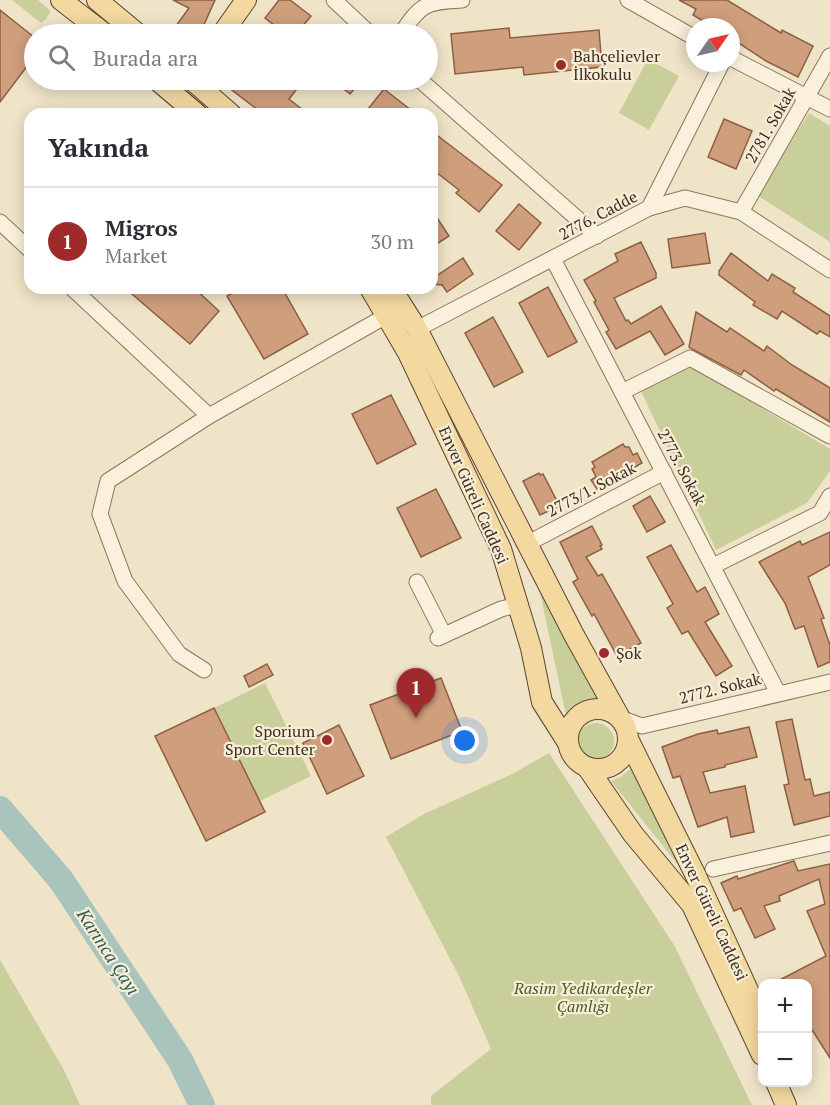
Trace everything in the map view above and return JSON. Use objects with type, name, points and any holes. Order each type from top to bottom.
[{"type":"main road","points":[[61,0],[92,24]]},
{"type":"main road","points":[[97,0],[126,24]]},
{"type":"main road","points":[[229,24],[246,0]]},
{"type":"main road","points":[[169,90],[190,108]]},
{"type":"main road","points":[[203,90],[224,108]]},
{"type":"main road","name":"Enver Güreli Caddesi","points":[[373,294],[408,354],[501,549],[531,648],[542,702],[568,743]]},
{"type":"main road","name":"Enver Güreli Caddesi","points":[[395,294],[417,329],[574,635],[620,718]]},
{"type":"main road","points":[[604,709],[613,712],[635,733],[622,757],[615,764],[606,768],[587,767],[574,758],[568,743],[568,734],[577,717],[585,712],[604,709]]},
{"type":"main road","name":"Enver Güreli Caddesi","points":[[635,733],[695,874],[758,1012]]},
{"type":"main road","name":"Enver Güreli Caddesi","points":[[587,767],[633,834],[692,905],[758,1046]]},
{"type":"main road","points":[[778,1087],[786,1105]]},
{"type":"main road","points":[[793,1087],[801,1105]]},
{"type":"street","points":[[334,0],[359,24]]},
{"type":"street","points":[[408,24],[424,5],[462,0]]},
{"type":"street","points":[[628,0],[686,33]]},
{"type":"street","name":"2781. Sokak","points":[[741,212],[830,56]]},
{"type":"street","points":[[740,63],[830,109]]},
{"type":"street","points":[[649,208],[717,72]]},
{"type":"street","points":[[431,90],[597,236]]},
{"type":"street","name":"2776. Cadde","points":[[417,329],[649,208],[686,198],[741,212],[830,270]]},
{"type":"street","points":[[0,222],[24,244]]},
{"type":"street","name":"2773. Sokak","points":[[553,259],[778,693]]},
{"type":"street","points":[[78,294],[209,416]]},
{"type":"street","points":[[204,670],[179,654],[125,581],[100,514],[108,481],[209,416],[386,316]]},
{"type":"street","points":[[622,392],[690,357],[830,436]]},
{"type":"street","name":"2773/1. Sokak","points":[[536,539],[664,472]]},
{"type":"street","points":[[713,566],[820,513],[830,496]]},
{"type":"street","points":[[417,582],[441,637],[501,609],[518,605]]},
{"type":"street","name":"2772. Sokak","points":[[635,733],[778,693],[830,682]]},
{"type":"street","points":[[713,869],[830,843]]},
{"type":"green space","points":[[12,0],[38,0],[51,11],[41,23]]},
{"type":"green space","points":[[648,59],[679,76],[649,130],[619,113]]},
{"type":"green space","points":[[809,113],[830,126],[830,242],[757,195]]},
{"type":"green space","points":[[688,364],[830,449],[830,471],[807,503],[716,550],[640,389]]},
{"type":"green space","points":[[534,564],[601,702],[579,704],[566,716]]},
{"type":"green space","points":[[265,683],[311,776],[260,801],[214,708]]},
{"type":"green space","points":[[596,723],[609,728],[614,741],[609,754],[596,759],[583,754],[578,741],[583,728]]},
{"type":"green space","name":"Rasim Yedikardeşler Çamlığı","points":[[549,753],[674,945],[752,1105],[431,1105],[431,1096],[491,1049],[459,976],[386,837],[424,814],[512,774]]},
{"type":"green space","points":[[637,764],[699,891],[611,781]]},
{"type":"green space","points":[[0,960],[64,1070],[80,1105],[0,1105]]},
{"type":"building","points":[[173,0],[215,0],[204,24],[177,24],[189,8]]},
{"type":"building","points":[[279,0],[290,0],[311,16],[304,24],[273,24],[265,18]]},
{"type":"building","points":[[679,0],[727,0],[781,33],[782,30],[813,46],[798,77],[766,61],[740,44],[740,18],[698,18],[693,15],[696,9]]},
{"type":"building","points":[[0,10],[24,29],[24,70],[0,102]]},
{"type":"building","points":[[509,28],[510,38],[599,30],[602,67],[524,75],[523,67],[455,74],[451,34]]},
{"type":"building","points":[[232,90],[296,90],[289,99],[300,108],[255,108]]},
{"type":"building","points":[[385,90],[408,108],[369,108]]},
{"type":"building","points":[[724,119],[752,131],[736,169],[708,157]]},
{"type":"building","points":[[438,136],[502,185],[479,212],[456,193],[459,190],[438,174]]},
{"type":"building","points":[[519,204],[541,223],[519,250],[496,231]]},
{"type":"building","points":[[438,219],[449,236],[438,243]]},
{"type":"building","points":[[705,233],[710,263],[672,268],[668,239]]},
{"type":"building","points":[[641,242],[656,273],[656,278],[614,298],[626,321],[628,320],[631,324],[661,306],[684,344],[665,355],[650,331],[616,349],[606,332],[609,330],[594,302],[596,301],[584,280],[618,261],[615,254]]},
{"type":"building","points":[[731,253],[768,281],[772,274],[795,288],[793,292],[830,316],[830,337],[820,331],[817,334],[782,311],[777,319],[753,305],[755,302],[719,275],[719,271]]},
{"type":"building","points":[[463,258],[473,274],[447,292],[442,285],[438,285],[438,275]]},
{"type":"building","points":[[548,287],[577,342],[548,357],[519,303]]},
{"type":"building","points":[[132,294],[201,294],[219,311],[190,344]]},
{"type":"building","points":[[231,294],[285,294],[308,334],[264,359],[227,296]]},
{"type":"building","points":[[696,312],[727,332],[730,328],[764,351],[767,346],[792,365],[830,388],[830,422],[776,389],[774,391],[744,370],[741,375],[690,348]]},
{"type":"building","points":[[493,317],[523,372],[494,387],[465,333]]},
{"type":"building","points":[[391,395],[416,444],[377,464],[352,414]]},
{"type":"building","points":[[623,444],[629,447],[633,455],[637,453],[642,463],[597,489],[591,480],[596,477],[592,469],[595,467],[592,462]]},
{"type":"building","points":[[539,473],[543,474],[558,503],[557,507],[540,515],[523,481]]},
{"type":"building","points":[[436,489],[461,538],[421,557],[397,508]]},
{"type":"building","points":[[650,496],[665,522],[647,532],[633,506]]},
{"type":"building","points":[[592,526],[602,549],[586,557],[598,576],[602,574],[641,643],[617,656],[573,582],[578,579],[560,542]]},
{"type":"building","points":[[830,532],[830,565],[808,577],[824,618],[821,619],[830,645],[830,662],[818,667],[804,626],[795,629],[785,603],[759,562],[800,541],[802,545]]},
{"type":"building","points":[[671,545],[697,592],[705,587],[719,614],[705,622],[732,666],[716,676],[688,631],[682,634],[667,608],[673,604],[647,557]]},
{"type":"building","points":[[267,664],[273,675],[249,687],[244,676]]},
{"type":"building","points":[[441,678],[462,731],[391,759],[370,705]]},
{"type":"building","points":[[214,708],[265,812],[206,841],[155,736]]},
{"type":"building","points":[[792,719],[805,780],[810,779],[814,796],[830,792],[830,816],[794,825],[784,785],[789,784],[776,722]]},
{"type":"building","points":[[339,725],[364,776],[327,794],[303,743]]},
{"type":"building","points":[[749,727],[757,757],[703,772],[710,793],[745,786],[754,832],[731,837],[727,817],[698,827],[680,776],[673,778],[662,747],[698,734],[717,730],[718,734]]},
{"type":"building","points":[[794,861],[798,871],[830,864],[830,1058],[812,1030],[812,979],[782,979],[826,956],[807,911],[825,904],[819,879],[779,896],[780,901],[764,906],[775,929],[755,938],[741,908],[734,911],[721,883],[737,876],[738,879]]},
{"type":"waterway","name":"Karınca Çayı","points":[[0,809],[61,880],[180,1060],[202,1105]]},
{"type":"place","name":"Bahçelievler İlkokulu","points":[[561,65]]},
{"type":"place","name":"Şok","points":[[604,653]]},
{"type":"place","name":"Migros","points":[[416,718]]},
{"type":"place","name":"Sporium Sport Center","points":[[327,740]]}]
